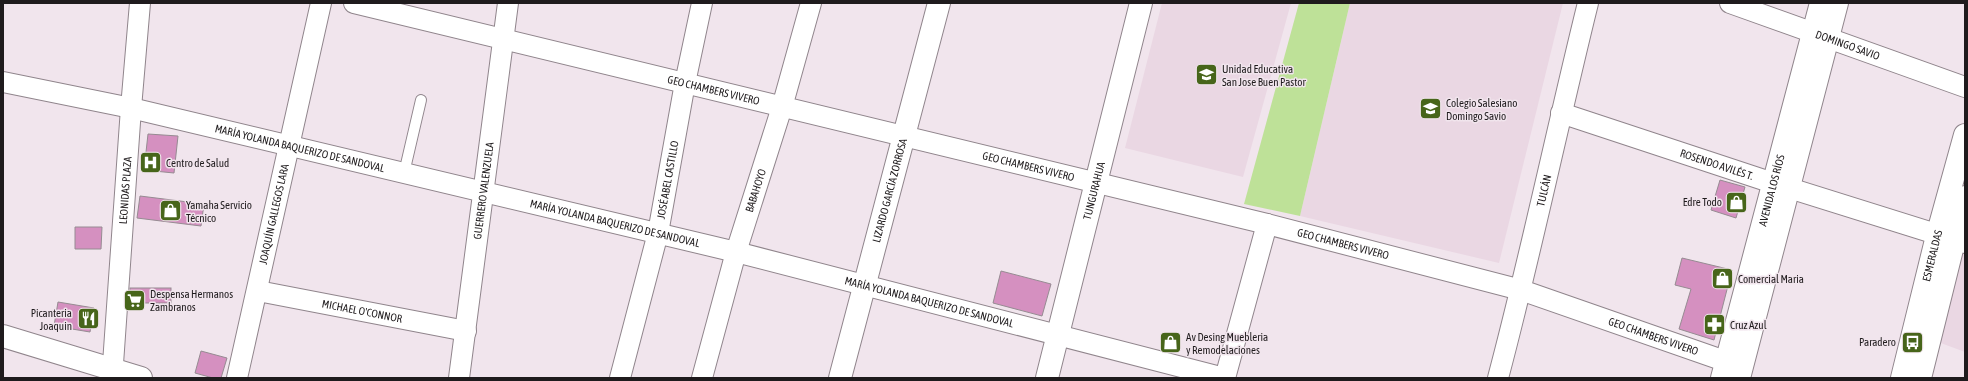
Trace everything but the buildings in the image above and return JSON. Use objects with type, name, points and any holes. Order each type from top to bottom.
[{"type":"main road","name":"LIZARDO GARCÍA ZORROSA","points":[[840,378],[939,3]]},
{"type":"main road","name":"TUNGURAHUA","points":[[1047,378],[1141,3]]},
{"type":"main road","name":"AVENIDA LOS RÍOS","points":[[1821,3],[1822,37]]},
{"type":"main road","name":"AVENIDA LOS RÍOS","points":[[1734,373],[1781,185],[1822,37],[1837,3]]},
{"type":"main road","name":"ESMERALDAS","points":[[1920,378],[1952,239],[1965,135]]},
{"type":"main road","name":"ESMERALDAS","points":[[1902,378],[1952,239],[1965,197]]},
{"type":"main road","points":[[3,336],[112,373],[141,378]]},
{"type":"street","name":"LEONIDAS PLAZA","points":[[112,373],[140,3]]},
{"type":"street","name":"JOAQUÍN GALLEGOS LARA","points":[[237,378],[258,291],[321,3]]},
{"type":"street","name":"GEO CHAMBERS VIVERO","points":[[354,3],[1267,224],[1521,290],[1734,373]]},
{"type":"street","name":"GUERRERO VALENZUELA","points":[[459,378],[485,192],[508,3]]},
{"type":"street","name":"JOSÉ ABEL CASTILLO","points":[[620,378],[658,233],[685,83],[702,3]]},
{"type":"street","name":"BABAHOYO","points":[[702,378],[736,252],[782,107],[811,3]]},
{"type":"street","name":"TULCÁN","points":[[1498,378],[1521,290],[1561,112],[1588,3]]},
{"type":"street","name":"DOMINGO SAVIO","points":[[1730,3],[1965,87]]},
{"type":"street","name":"MARÍA YOLANDA BAQUERIZO DE SANDOVAL","points":[[3,82],[131,108],[658,233],[1224,378]]},
{"type":"street","name":"ROSENDO AVILÉS T.","points":[[1561,112],[1781,185],[1952,239]]},
{"type":"street","points":[[1224,378],[1267,224]]},
{"type":"street","name":"MICHAEL O'CONNOR","points":[[258,291],[466,332]]},
{"type":"lane","points":[[404,173],[421,100]]},
{"type":"shaded area","name":"Unidad Educativa San Jose Buen Pastor","points":[[1162,3],[1291,3],[1243,177],[1125,148]]},
{"type":"shaded area","name":"Colegio Salesiano Domingo Savio","points":[[1350,3],[1563,3],[1499,263],[1300,216]]},
{"type":"shaded area","points":[[1961,252],[1965,253],[1965,352],[1938,342]]},
{"type":"green space","points":[[1299,3],[1350,3],[1300,216],[1244,204]]},
{"type":"place","name":"Unidad Educativa San Jose Buen Pastor","points":[[1207,75]]},
{"type":"place","name":"Colegio Salesiano Domingo Savio","points":[[1431,109]]},
{"type":"place","name":"Centro de Salud","points":[[150,163]]},
{"type":"place","name":"Edre Todo","points":[[1737,202]]},
{"type":"place","name":"Yamaha Servicio Técnico","points":[[170,211]]},
{"type":"place","name":"Comercial Maria","points":[[1723,279]]},
{"type":"place","name":"Despensa Hermanos Zambranos","points":[[135,300]]},
{"type":"place","name":"Picanteria Joaquin","points":[[88,319]]},
{"type":"place","name":"Cruz Azul","points":[[1715,325]]},
{"type":"place","name":"Paradero","points":[[1912,342]]},
{"type":"place","name":"Av Desing Muebleria y Remodelaciones","points":[[1171,343]]}]
